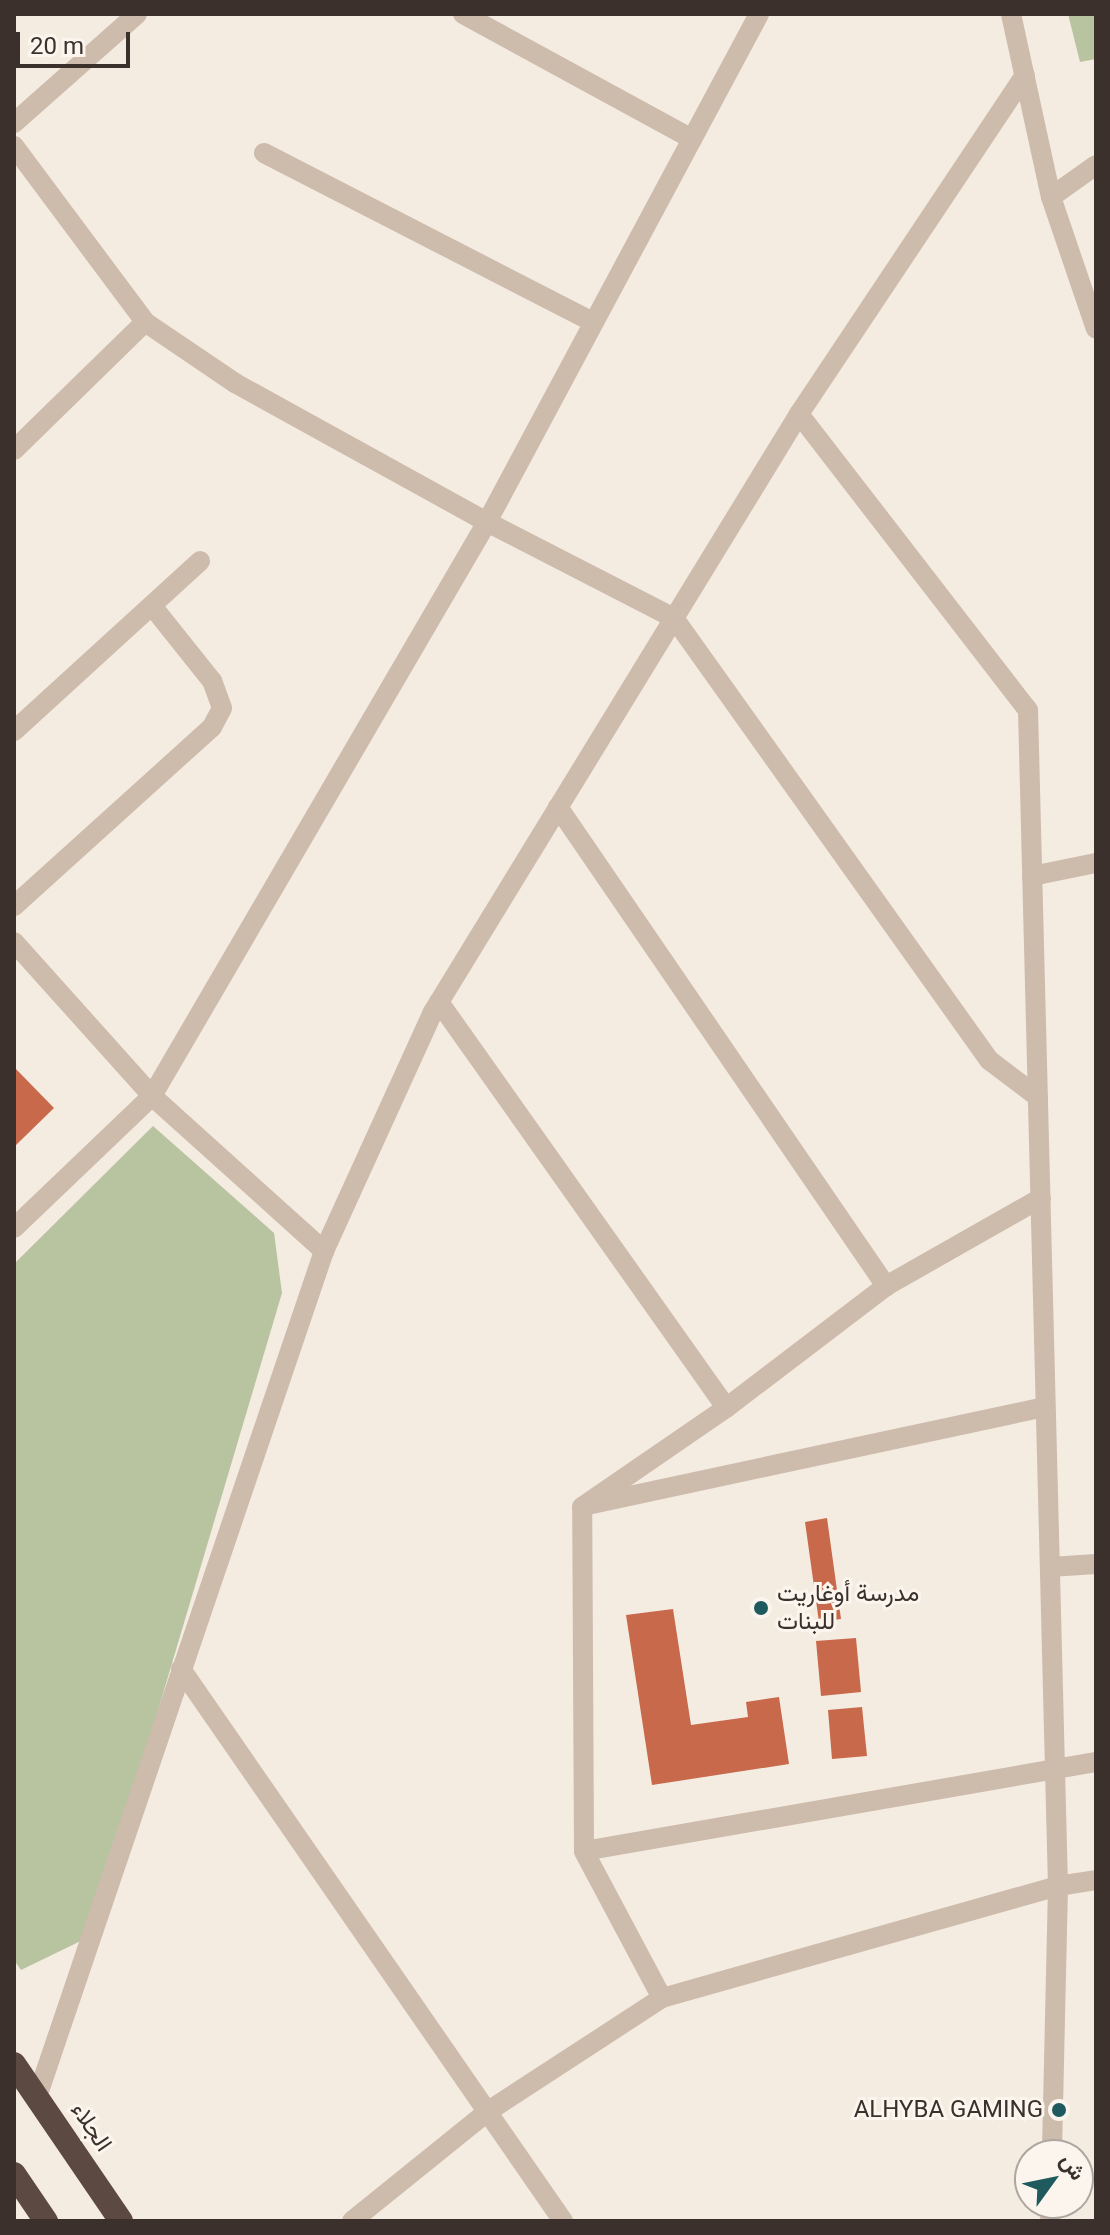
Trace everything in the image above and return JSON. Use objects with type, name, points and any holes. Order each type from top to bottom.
[{"type":"highway","name":"الجلاء","points":[[14,2064],[121,2221]]},
{"type":"highway","points":[[14,2174],[46,2221]]},
{"type":"street","points":[[14,123],[137,14]]},
{"type":"street","points":[[463,14],[692,139]]},
{"type":"street","points":[[14,1228],[152,1096],[487,522],[759,14]]},
{"type":"street","points":[[1011,14],[1051,197],[1096,329]]},
{"type":"street","points":[[37,2097],[324,1251],[439,1002],[799,414],[1025,75]]},
{"type":"street","points":[[14,146],[145,322],[235,383],[487,522],[674,618],[989,1060],[1038,1097]]},
{"type":"street","points":[[264,153],[593,322]]},
{"type":"street","points":[[1051,197],[1096,165]]},
{"type":"street","points":[[14,450],[145,322]]},
{"type":"street","points":[[799,414],[1028,710],[1058,1886],[1052,2139]]},
{"type":"street","points":[[14,731],[200,561]]},
{"type":"street","points":[[14,906],[212,727],[222,708],[212,681],[153,607]]},
{"type":"street","points":[[558,807],[886,1286]]},
{"type":"street","points":[[1032,876],[1096,863]]},
{"type":"street","points":[[14,942],[152,1096],[324,1251]]},
{"type":"street","points":[[439,1002],[726,1408]]},
{"type":"street","points":[[582,1507],[726,1408],[886,1286],[1041,1198]]},
{"type":"street","points":[[582,1507],[1045,1407]]},
{"type":"street","points":[[582,1507],[584,1851],[662,1998]]},
{"type":"street","points":[[1050,1567],[1096,1564]]},
{"type":"street","points":[[181,1669],[563,2221]]},
{"type":"street","points":[[584,1851],[1096,1762]]},
{"type":"street","points":[[352,2221],[487,2112],[662,1998],[1058,1886],[1096,1880]]},
{"type":"green space","points":[[1068,14],[1096,14],[1096,59],[1080,62]]},
{"type":"green space","points":[[153,1126],[274,1233],[282,1293],[91,1936],[21,1970],[14,1960],[14,1264]]},
{"type":"building","points":[[14,1067],[54,1108],[14,1147]]},
{"type":"building","points":[[827,1518],[841,1619],[819,1622],[805,1522]]},
{"type":"building","points":[[673,1609],[691,1725],[748,1717],[746,1702],[779,1697],[789,1764],[652,1785],[626,1615]]},
{"type":"building","points":[[856,1638],[861,1692],[821,1696],[816,1641]]},
{"type":"building","points":[[862,1707],[867,1756],[832,1759],[828,1710]]},
{"type":"place","name":"مدرسة أوغاريت للبنات","points":[[761,1608]]},
{"type":"place","name":"ALHYBA GAMING","points":[[1059,2110]]}]
